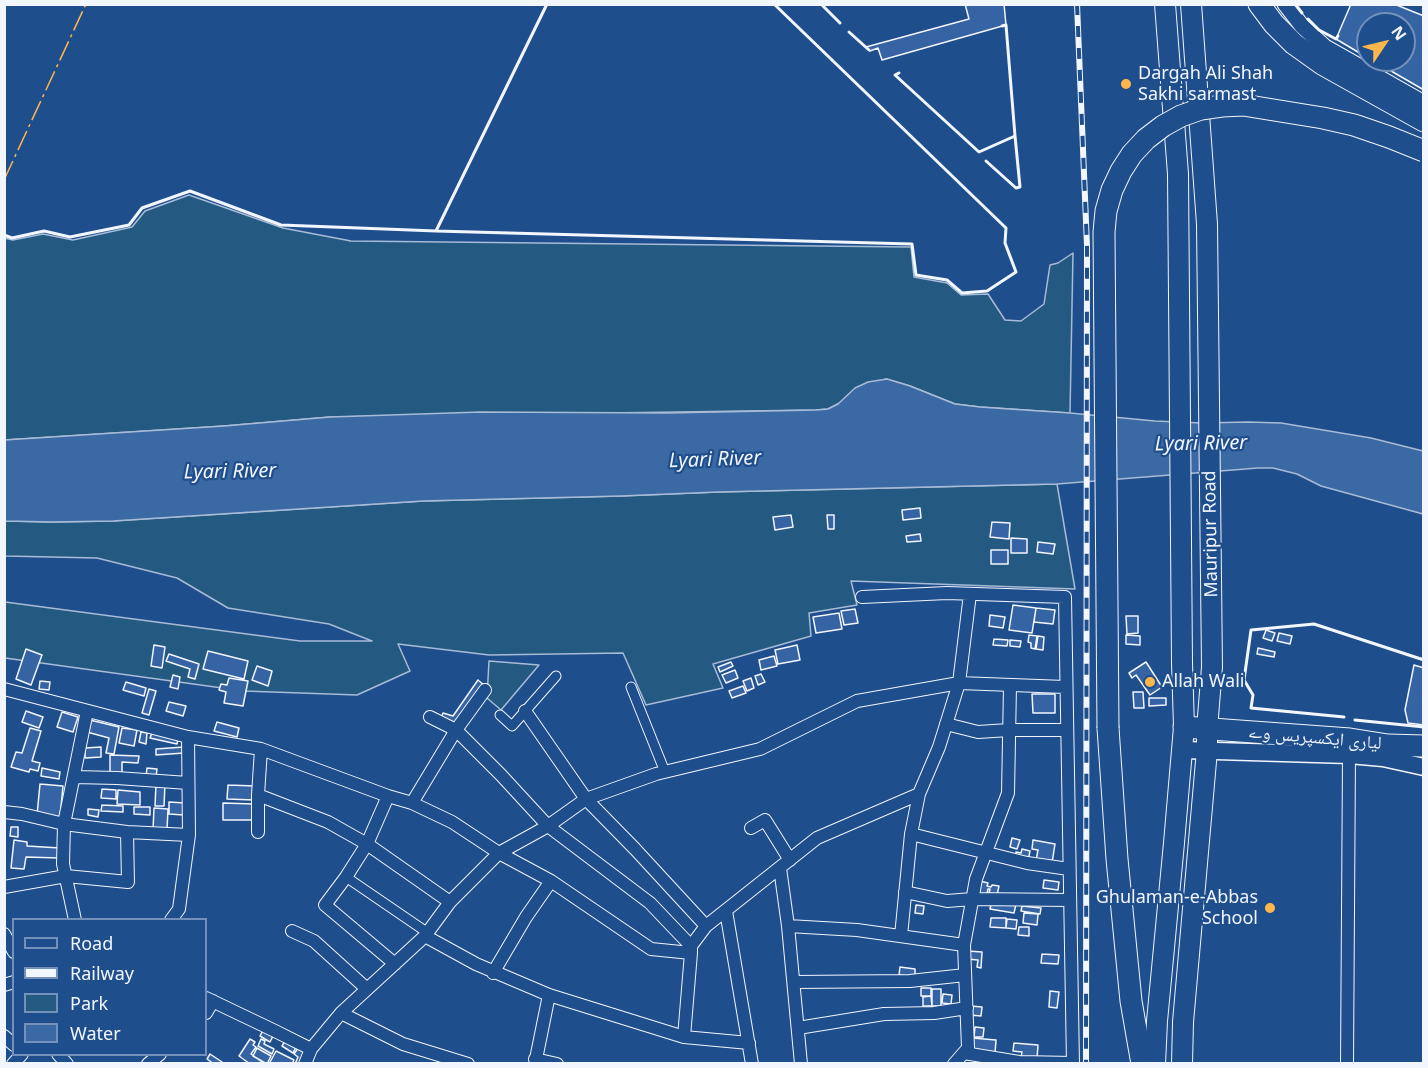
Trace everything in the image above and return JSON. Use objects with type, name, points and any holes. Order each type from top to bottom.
[{"type":"highway","name":"Mauripur Road","points":[[1155,1064],[1184,727],[1178,174],[1165,4]]},
{"type":"highway","name":"Mauripur Road","points":[[1182,1064],[1183,1022],[1212,667],[1207,224],[1191,4]]},
{"type":"highway","points":[[1259,4],[1274,24],[1294,44],[1322,64],[1424,122]]},
{"type":"highway","points":[[1142,1064],[1128,978],[1108,728],[1104,232],[1106,211],[1112,190],[1132,154],[1146,139],[1181,116],[1222,105],[1243,105],[1354,125],[1424,151]]},
{"type":"highway","name":"لیاری ایکسپریس وے","points":[[1184,727],[1207,739],[1350,739],[1388,745],[1424,746]]},
{"type":"main road","points":[[1183,750],[1207,739],[1383,758],[1424,767]]},
{"type":"street","points":[[1285,4],[1302,26],[1324,46],[1424,103]]},
{"type":"street","points":[[862,597],[946,593],[1065,597],[1073,1063],[1019,1062],[964,1053]]},
{"type":"street","points":[[901,936],[911,834],[919,794],[939,747],[959,683],[970,594]]},
{"type":"street","points":[[500,715],[512,726],[555,676]]},
{"type":"street","points":[[305,1064],[310,1049],[341,1013],[426,935],[450,902],[499,853],[548,826],[586,799],[665,772],[760,749],[857,701],[959,683],[1065,687]]},
{"type":"street","points":[[954,1064],[968,1048],[964,945],[972,899],[976,879],[1008,793],[1010,686]]},
{"type":"street","points":[[631,687],[665,772]]},
{"type":"street","points":[[4,689],[188,737],[261,749],[412,803],[452,822],[499,853],[551,881],[651,950],[691,949]]},
{"type":"street","points":[[412,803],[456,730],[485,690]]},
{"type":"street","points":[[75,918],[63,864],[64,824],[87,711]]},
{"type":"street","points":[[525,711],[586,799],[706,926]]},
{"type":"street","points":[[430,717],[456,730],[548,826],[650,903],[691,949]]},
{"type":"street","points":[[946,724],[978,732],[1066,730]]},
{"type":"street","points":[[172,918],[179,909],[189,835],[188,737]]},
{"type":"street","points":[[258,832],[261,749]]},
{"type":"street","points":[[1347,1064],[1349,755]]},
{"type":"street","points":[[74,777],[188,783]]},
{"type":"street","points":[[684,1037],[691,949],[706,926],[817,838],[919,794]]},
{"type":"street","points":[[258,795],[328,822],[366,843],[450,902]]},
{"type":"street","points":[[388,796],[366,843],[346,877],[325,905],[395,964]]},
{"type":"street","points":[[4,812],[64,824],[127,832],[189,835]]},
{"type":"street","points":[[751,828],[765,820],[790,860]]},
{"type":"street","points":[[4,887],[66,876],[128,882],[127,832]]},
{"type":"street","points":[[911,834],[1027,863],[1069,869]]},
{"type":"street","points":[[780,868],[801,1064]]},
{"type":"street","points":[[346,877],[426,935],[493,973],[549,995],[684,1037],[749,1043]]},
{"type":"street","points":[[493,973],[526,917],[551,881]]},
{"type":"street","points":[[905,892],[947,901],[1070,900]]},
{"type":"street","points":[[726,911],[752,1064]]},
{"type":"street","points":[[788,926],[857,930],[964,945]]},
{"type":"street","points":[[292,931],[314,941],[367,989]]},
{"type":"street","points":[[4,934],[12,948]]},
{"type":"street","points":[[794,982],[910,981],[965,975]]},
{"type":"street","points":[[549,995],[535,1061],[557,1064]]},
{"type":"street","points":[[209,1000],[310,1049]]},
{"type":"street","points":[[798,1028],[884,1014],[934,1013],[967,1008]]},
{"type":"street","points":[[341,1013],[438,1059],[468,1064]]},
{"type":"green space","points":[[189,195],[283,228],[351,241],[911,247],[914,277],[947,283],[961,295],[988,294],[1005,320],[1021,321],[1044,304],[1050,265],[1058,263],[1073,253],[1070,413],[955,404],[886,379],[828,409],[816,410],[330,417],[5,440],[4,238],[13,240],[43,234],[73,240],[132,227],[145,211]]},
{"type":"green space","points":[[1057,484],[1075,589],[851,581],[857,605],[809,613],[811,636],[713,664],[723,688],[646,705],[623,653],[489,655],[398,644],[410,671],[357,695],[244,691],[5,658],[5,602],[300,641],[372,641],[329,624],[228,608],[177,578],[97,558],[5,556],[5,521],[113,521],[423,501]]},
{"type":"green space","points":[[489,661],[539,665],[501,710],[487,698]]},
{"type":"water","name":"Lyari River","points":[[887,379],[955,404],[1155,421],[1281,423],[1371,438],[1423,451],[1423,514],[1321,486],[1297,474],[1273,468],[1258,468],[1057,484],[423,501],[113,521],[5,521],[4,440],[330,417],[480,412],[667,413],[816,410],[828,409],[838,404],[855,388],[868,382]]},
{"type":"building","points":[[965,4],[1004,4],[1006,25],[882,60],[878,48],[870,51],[866,47],[969,19]]},
{"type":"building","points":[[1351,4],[1394,4],[1414,12],[1356,12],[1356,51],[1336,39]]},
{"type":"building","points":[[1416,13],[1424,16],[1424,90],[1393,72],[1416,72]]},
{"type":"building","points":[[920,508],[921,518],[903,520],[902,510]]},
{"type":"building","points":[[791,515],[793,527],[775,530],[773,517]]},
{"type":"building","points":[[827,515],[834,515],[834,529],[828,529]]},
{"type":"building","points":[[992,522],[1010,523],[1009,539],[990,537]]},
{"type":"building","points":[[920,534],[921,541],[907,542],[906,536]]},
{"type":"building","points":[[1011,538],[1027,539],[1027,553],[1011,553]]},
{"type":"building","points":[[1038,542],[1055,544],[1053,554],[1037,552]]},
{"type":"building","points":[[991,550],[1008,550],[1008,564],[991,564]]},
{"type":"building","points":[[1013,605],[1036,608],[1032,633],[1009,630]]},
{"type":"building","points":[[1036,608],[1055,610],[1053,624],[1034,622]]},
{"type":"building","points":[[855,609],[858,623],[844,625],[841,611]]},
{"type":"building","points":[[839,613],[842,629],[816,633],[813,617]]},
{"type":"building","points":[[990,615],[1005,617],[1003,628],[989,626]]},
{"type":"building","points":[[1126,616],[1138,616],[1138,633],[1127,634]]},
{"type":"building","points":[[1266,630],[1275,633],[1272,641],[1263,638]]},
{"type":"building","points":[[1279,633],[1292,636],[1290,644],[1277,641]]},
{"type":"building","points":[[1029,635],[1037,636],[1035,649],[1031,648],[1031,643],[1028,642]]},
{"type":"building","points":[[1126,635],[1140,636],[1140,645],[1126,644]]},
{"type":"building","points":[[1038,636],[1044,637],[1043,650],[1036,649]]},
{"type":"building","points":[[994,639],[1008,640],[1007,646],[993,645]]},
{"type":"building","points":[[1010,640],[1021,641],[1020,647],[1010,646]]},
{"type":"building","points":[[154,645],[165,647],[162,668],[151,666]]},
{"type":"building","points":[[797,645],[800,660],[778,664],[775,650]]},
{"type":"building","points":[[1258,648],[1275,652],[1274,657],[1257,654]]},
{"type":"building","points":[[26,649],[42,655],[31,685],[16,679]]},
{"type":"building","points":[[208,651],[248,661],[244,679],[203,669]]},
{"type":"building","points":[[169,654],[199,664],[195,679],[188,677],[190,669],[166,661]]},
{"type":"building","points":[[774,656],[777,666],[761,670],[759,660]]},
{"type":"building","points":[[731,662],[733,666],[720,672],[718,667]]},
{"type":"building","name":"Allah Wali","points":[[1146,662],[1162,687],[1150,695],[1136,675],[1132,678],[1129,673]]},
{"type":"building","points":[[1414,665],[1424,668],[1424,725],[1408,723],[1405,710]]},
{"type":"building","points":[[257,666],[272,671],[268,686],[252,680]]},
{"type":"building","points":[[735,670],[738,678],[726,683],[722,675]]},
{"type":"building","points":[[761,674],[765,682],[758,685],[755,676]]},
{"type":"building","points":[[173,675],[180,677],[178,689],[170,687]]},
{"type":"building","points":[[229,678],[248,681],[243,706],[224,703],[226,692],[219,690],[221,684],[227,685]]},
{"type":"building","points":[[751,678],[754,688],[747,691],[743,681]]},
{"type":"building","points":[[478,680],[485,686],[456,727],[441,718],[443,713],[453,716]]},
{"type":"building","points":[[40,681],[50,682],[49,690],[39,689]]},
{"type":"building","points":[[126,682],[146,688],[144,696],[123,690]]},
{"type":"building","points":[[743,686],[746,693],[732,698],[729,691]]},
{"type":"building","points":[[149,689],[156,691],[149,715],[142,713]]},
{"type":"building","points":[[1133,692],[1143,692],[1144,708],[1134,708]]},
{"type":"building","points":[[1032,694],[1055,694],[1055,713],[1033,713]]},
{"type":"building","points":[[1149,698],[1166,698],[1166,705],[1149,706]]},
{"type":"building","points":[[169,702],[186,706],[183,716],[166,711]]},
{"type":"building","points":[[26,711],[43,717],[39,728],[22,722]]},
{"type":"building","points":[[62,712],[78,717],[73,732],[57,727]]},
{"type":"building","points":[[90,720],[119,727],[114,754],[106,753],[109,738],[87,732]]},
{"type":"building","points":[[217,722],[239,728],[237,737],[214,731]]},
{"type":"building","points":[[30,728],[41,731],[32,761],[40,763],[38,771],[30,769],[29,772],[11,767],[16,752],[22,753]]},
{"type":"building","points":[[122,728],[137,730],[134,746],[119,743]]},
{"type":"building","points":[[141,732],[147,733],[146,744],[139,742]]},
{"type":"building","points":[[152,733],[178,738],[177,744],[150,738]]},
{"type":"building","points":[[101,747],[101,757],[85,758],[85,748]]},
{"type":"building","points":[[184,747],[184,753],[156,755],[156,749]]},
{"type":"building","points":[[110,755],[139,756],[138,763],[122,762],[122,776],[110,776]]},
{"type":"building","points":[[42,768],[60,772],[59,779],[41,776]]},
{"type":"building","points":[[147,768],[157,769],[156,777],[146,776]]},
{"type":"building","points":[[40,784],[63,786],[60,817],[37,815]]},
{"type":"building","points":[[156,784],[165,784],[164,806],[155,806]]},
{"type":"building","points":[[228,785],[255,786],[254,800],[227,799]]},
{"type":"building","points":[[102,789],[116,790],[116,799],[101,798]]},
{"type":"building","points":[[118,790],[140,792],[140,805],[117,804]]},
{"type":"building","points":[[169,802],[185,803],[184,815],[169,814]]},
{"type":"building","points":[[223,803],[254,804],[253,820],[223,820]]},
{"type":"building","points":[[102,805],[123,806],[123,812],[101,811]]},
{"type":"building","points":[[134,807],[150,807],[150,815],[134,814]]},
{"type":"building","points":[[154,808],[168,809],[167,830],[153,830]]},
{"type":"building","points":[[88,809],[99,810],[98,817],[88,815]]},
{"type":"building","points":[[11,827],[18,827],[18,837],[10,836]]},
{"type":"building","points":[[1012,838],[1020,840],[1017,849],[1010,847]]},
{"type":"building","points":[[14,840],[27,842],[27,846],[60,848],[59,858],[26,857],[24,869],[11,868]]},
{"type":"building","points":[[1033,840],[1055,844],[1052,863],[1036,861],[1038,850],[1032,849]]},
{"type":"building","points":[[1022,849],[1030,851],[1028,861],[1016,855],[1016,852],[1021,853]]},
{"type":"building","points":[[1044,880],[1059,882],[1058,890],[1043,888]]},
{"type":"building","points":[[980,881],[988,883],[987,886],[999,886],[997,895],[989,893],[990,889],[988,889],[986,898],[976,896]]},
{"type":"building","points":[[992,900],[1016,904],[1014,913],[990,909]]},
{"type":"building","points":[[916,905],[924,906],[923,914],[915,913]]},
{"type":"building","points":[[1022,906],[1041,908],[1040,914],[1021,911]]},
{"type":"building","points":[[1024,913],[1038,914],[1037,925],[1023,923]]},
{"type":"building","points":[[991,918],[1006,918],[1006,928],[990,927]]},
{"type":"building","points":[[1007,919],[1017,920],[1016,929],[1006,928]]},
{"type":"building","points":[[1019,927],[1029,927],[1029,936],[1018,935]]},
{"type":"building","points":[[968,951],[982,952],[981,968],[977,967],[978,960],[967,959]]},
{"type":"building","points":[[1042,954],[1059,955],[1058,964],[1041,963]]},
{"type":"building","points":[[900,967],[915,969],[915,977],[899,975]]},
{"type":"building","points":[[921,988],[931,988],[931,996],[921,996]]},
{"type":"building","points":[[932,989],[941,989],[941,1006],[932,1006]]},
{"type":"building","points":[[1050,991],[1059,992],[1057,1008],[1049,1007]]},
{"type":"building","points":[[943,994],[952,995],[951,1004],[942,1003]]},
{"type":"building","points":[[931,996],[932,1006],[923,1006],[923,997]]},
{"type":"building","points":[[971,1006],[982,1007],[981,1016],[970,1015]]},
{"type":"building","points":[[975,1027],[984,1028],[983,1037],[974,1037]]},
{"type":"building","points":[[264,1028],[274,1034],[270,1042],[260,1036]]},
{"type":"building","points":[[972,1038],[996,1040],[995,1053],[972,1052]]},
{"type":"building","points":[[250,1039],[255,1042],[253,1045],[256,1047],[251,1054],[262,1062],[261,1064],[250,1064],[239,1056]]},
{"type":"building","points":[[261,1039],[265,1041],[264,1044],[274,1049],[272,1054],[258,1046]]},
{"type":"building","points":[[285,1041],[296,1047],[293,1053],[282,1046]]},
{"type":"building","points":[[1014,1043],[1038,1045],[1037,1059],[1021,1058],[1022,1052],[1013,1051]]},
{"type":"building","points":[[257,1048],[271,1056],[267,1064],[253,1056]]},
{"type":"building","points":[[298,1048],[308,1053],[302,1064],[295,1064],[298,1057],[294,1054]]},
{"type":"building","points":[[276,1051],[294,1060],[292,1064],[269,1064]]},
{"type":"building","points":[[210,1054],[225,1064],[214,1064],[207,1059]]},
{"type":"railway","points":[[1077,4],[1087,246],[1086,1064]]},
{"type":"wall","points":[[547,4],[436,231],[912,244],[916,275],[947,280],[962,293],[987,291],[1016,272],[1005,243],[1006,228],[774,4]]},
{"type":"wall","points":[[821,4],[840,23]]},
{"type":"wall","points":[[1295,4],[1302,13]]},
{"type":"wall","points":[[1308,19],[1319,30],[1336,39],[1338,36]]},
{"type":"wall","points":[[899,73],[895,75],[979,152],[1015,136],[1006,25],[1002,26]]},
{"type":"wall","points":[[849,32],[869,50]]},
{"type":"wall","points":[[986,161],[1016,188],[1020,187],[1015,136]]},
{"type":"wall","points":[[4,235],[12,238],[44,231],[70,237],[129,225],[142,208],[190,191],[281,225],[436,231]]},
{"type":"wall","points":[[1344,717],[1251,708],[1253,695],[1244,680],[1251,630],[1314,624],[1424,660]]},
{"type":"wall","points":[[1355,720],[1424,727]]},
{"type":"power","points":[[4,180],[86,4]]},
{"type":"place","name":"Dargah Ali Shah Sakhi sarmast","points":[[1126,84]]},
{"type":"place","name":"Allah Wali","points":[[1150,682]]},
{"type":"place","name":"Ghulaman-e-Abbas School","points":[[1270,908]]}]
